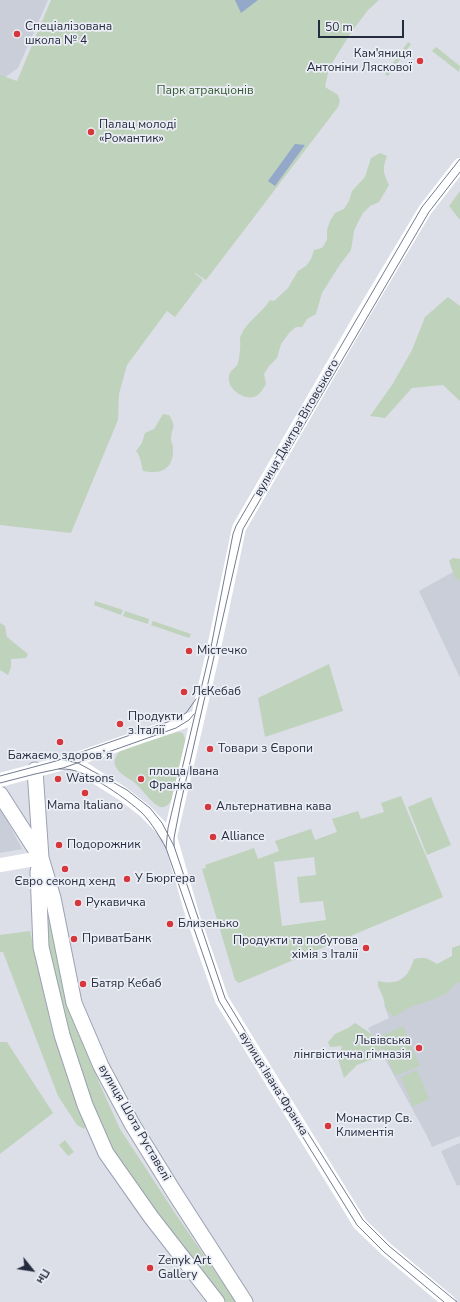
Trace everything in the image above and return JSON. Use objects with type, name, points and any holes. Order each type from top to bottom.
[{"type":"main road","name":"вулиця Дмитра Вітовського","points":[[197,717],[214,648],[239,528],[421,216],[460,165]]},
{"type":"main road","points":[[0,780],[71,761],[197,717]]},
{"type":"main road","points":[[170,837],[197,717]]},
{"type":"main road","points":[[71,761],[128,798],[145,811],[170,837]]},
{"type":"main road","points":[[35,770],[41,858],[38,872],[41,947],[62,1036],[85,1105],[106,1153],[151,1217],[217,1302]]},
{"type":"main road","name":"вулиця Шота Руставелі","points":[[0,794],[41,858],[53,898],[74,1003],[101,1066],[132,1124],[245,1302]]},
{"type":"main road","name":"вулиця Івана Франка","points":[[170,837],[193,917],[222,1000],[360,1224],[386,1249],[444,1298]]},
{"type":"main road","points":[[0,865],[41,858]]},
{"type":"shaded area","name":"Спеціалізована школа № 4","points":[[0,0],[48,0],[18,68],[0,81]]},
{"type":"shaded area","points":[[460,568],[460,678],[419,591]]},
{"type":"shaded area","points":[[0,807],[22,849],[0,853]]},
{"type":"shaded area","name":"Львівська лінгвістична гімназія","points":[[460,970],[460,1136],[432,1147],[368,1028],[389,1018],[384,1004]]},
{"type":"shaded area","points":[[460,1143],[460,1185],[457,1186],[441,1151]]},
{"type":"green space","name":"Парк атракціонів","points":[[51,0],[379,0],[368,10],[350,34],[329,68],[325,87],[338,95],[340,101],[338,107],[206,280],[195,273],[203,280],[175,317],[167,311],[127,365],[119,394],[118,420],[71,533],[0,525],[0,75],[17,81]]},
{"type":"green space","points":[[408,42],[411,44],[388,76],[385,74]]},
{"type":"green space","points":[[436,47],[460,66],[459,72],[432,51]]},
{"type":"green space","points":[[380,153],[387,156],[384,164],[384,170],[385,177],[389,185],[379,202],[370,206],[363,213],[354,231],[351,250],[322,293],[316,314],[307,319],[302,327],[296,327],[289,333],[281,344],[277,358],[264,374],[266,384],[260,393],[254,397],[239,394],[229,383],[229,378],[230,373],[238,363],[241,335],[251,321],[270,300],[274,301],[288,288],[298,271],[306,266],[311,259],[314,250],[322,248],[327,240],[327,230],[330,221],[335,213],[344,209],[349,201],[352,191],[365,177],[371,158]]},
{"type":"green space","points":[[460,191],[460,220],[449,206]]},
{"type":"green space","points":[[448,297],[460,306],[460,401],[443,385],[412,388],[385,418],[370,416],[392,385],[412,350],[425,317]]},
{"type":"green space","points":[[163,414],[169,415],[173,425],[171,439],[173,455],[171,461],[169,466],[161,471],[143,471],[140,458],[136,451],[142,443],[145,433],[154,429]]},
{"type":"green space","points":[[453,558],[460,559],[460,581],[455,578],[449,561]]},
{"type":"green space","points":[[95,601],[123,610],[121,615],[94,605]]},
{"type":"green space","points":[[125,611],[149,619],[148,624],[123,616]]},
{"type":"green space","points":[[153,621],[191,634],[189,638],[151,625]]},
{"type":"green space","points":[[0,623],[5,626],[7,637],[28,654],[26,658],[11,659],[11,667],[8,675],[0,670]]},
{"type":"green space","points":[[329,664],[343,711],[265,737],[258,698]]},
{"type":"green space","points":[[178,732],[183,733],[186,742],[172,799],[164,807],[160,807],[154,803],[135,783],[116,768],[115,758],[122,749]]},
{"type":"green space","points":[[401,796],[443,897],[239,983],[235,980],[202,869],[206,868],[205,865],[254,848],[258,859],[279,851],[275,841],[311,829],[315,840],[337,832],[332,819],[358,811],[361,819],[384,812],[381,803]],"holes":[[[314,857],[316,875],[297,877],[300,903],[323,901],[326,920],[282,926],[274,862]]]},
{"type":"green space","points":[[431,797],[451,845],[427,855],[408,807]]},
{"type":"green space","points":[[50,913],[72,1017],[120,1129],[236,1302],[225,1302],[157,1213],[112,1148],[95,1115],[69,1042],[46,938]]},
{"type":"green space","points":[[30,931],[52,1030],[87,1124],[84,1129],[77,1125],[58,1096],[3,952],[0,952],[0,935]]},
{"type":"green space","points":[[460,945],[460,982],[455,984],[447,993],[435,999],[410,1007],[394,1017],[386,1009],[378,986],[378,981],[392,982],[402,979],[406,976],[412,966],[414,959],[426,958],[437,964],[452,956],[452,948]]},
{"type":"green space","points":[[355,1023],[380,1042],[378,1037],[403,1026],[420,1066],[395,1076],[382,1047],[378,1057],[357,1065],[344,1078],[338,1059],[342,1046],[330,1047],[328,1042],[335,1034]]},
{"type":"green space","points":[[0,1042],[7,1042],[53,1113],[0,1154]]},
{"type":"green space","points":[[417,1070],[429,1099],[413,1107],[401,1077]]},
{"type":"green space","points":[[65,1140],[74,1152],[68,1156],[59,1145]]},
{"type":"water","points":[[235,0],[258,0],[241,13]]},
{"type":"water","points":[[295,144],[305,145],[275,186],[268,181]]},
{"type":"tram line","points":[[166,848],[168,828],[211,647],[233,534],[236,526],[422,207],[460,159]]},
{"type":"tram line","points":[[174,846],[174,838],[181,802],[243,529],[429,212],[460,172]]},
{"type":"tram line","points":[[0,776],[56,761],[176,719],[186,713],[196,699]]},
{"type":"tram line","points":[[0,783],[63,768],[176,728],[189,720],[194,714]]},
{"type":"tram line","points":[[59,759],[78,763],[127,790],[150,808],[162,823],[174,846],[225,998],[281,1090],[363,1220],[389,1246],[457,1302]]},
{"type":"tram line","points":[[59,769],[80,772],[99,782],[135,807],[152,825],[166,848],[219,1001],[357,1225],[384,1252],[444,1302]]},
{"type":"place","name":"Спеціалізована школа № 4","points":[[17,34]]},
{"type":"place","name":"Кам'яниця Антоніни Ляскової","points":[[420,61]]},
{"type":"place","name":"Палац молоді «Романтик»","points":[[91,132]]},
{"type":"place","name":"Мiстечко","points":[[189,651]]},
{"type":"place","name":"ЛєКебаб","points":[[184,692]]},
{"type":"place","name":"Продукти з Італії","points":[[120,724]]},
{"type":"place","name":"Бажаємо здоровʼя","points":[[60,742]]},
{"type":"place","name":"Товари з Європи","points":[[210,749]]},
{"type":"place","name":"Watsons","points":[[58,779]]},
{"type":"place","name":"площа Івана Франка","points":[[141,779]]},
{"type":"place","name":"Mama Italiano","points":[[85,793]]},
{"type":"place","name":"Альтернативна кава","points":[[208,807]]},
{"type":"place","name":"Alliance","points":[[213,837]]},
{"type":"place","name":"Подорожник","points":[[59,845]]},
{"type":"place","name":"Євро секонд хенд","points":[[65,869]]},
{"type":"place","name":"У Бюргера","points":[[127,879]]},
{"type":"place","name":"Рукавичка","points":[[78,903]]},
{"type":"place","name":"Близенько","points":[[170,924]]},
{"type":"place","name":"ПриватБанк","points":[[74,939]]},
{"type":"place","name":"Продукти та побутова хімія з Італії","points":[[366,948]]},
{"type":"place","name":"Батяр Кебаб","points":[[83,984]]},
{"type":"place","name":"Львівська лінгвістична гімназія","points":[[419,1048]]},
{"type":"place","name":"Монастир Св. Климентія","points":[[328,1126]]},
{"type":"place","name":"Zenyk Art Gallery","points":[[150,1268]]}]
